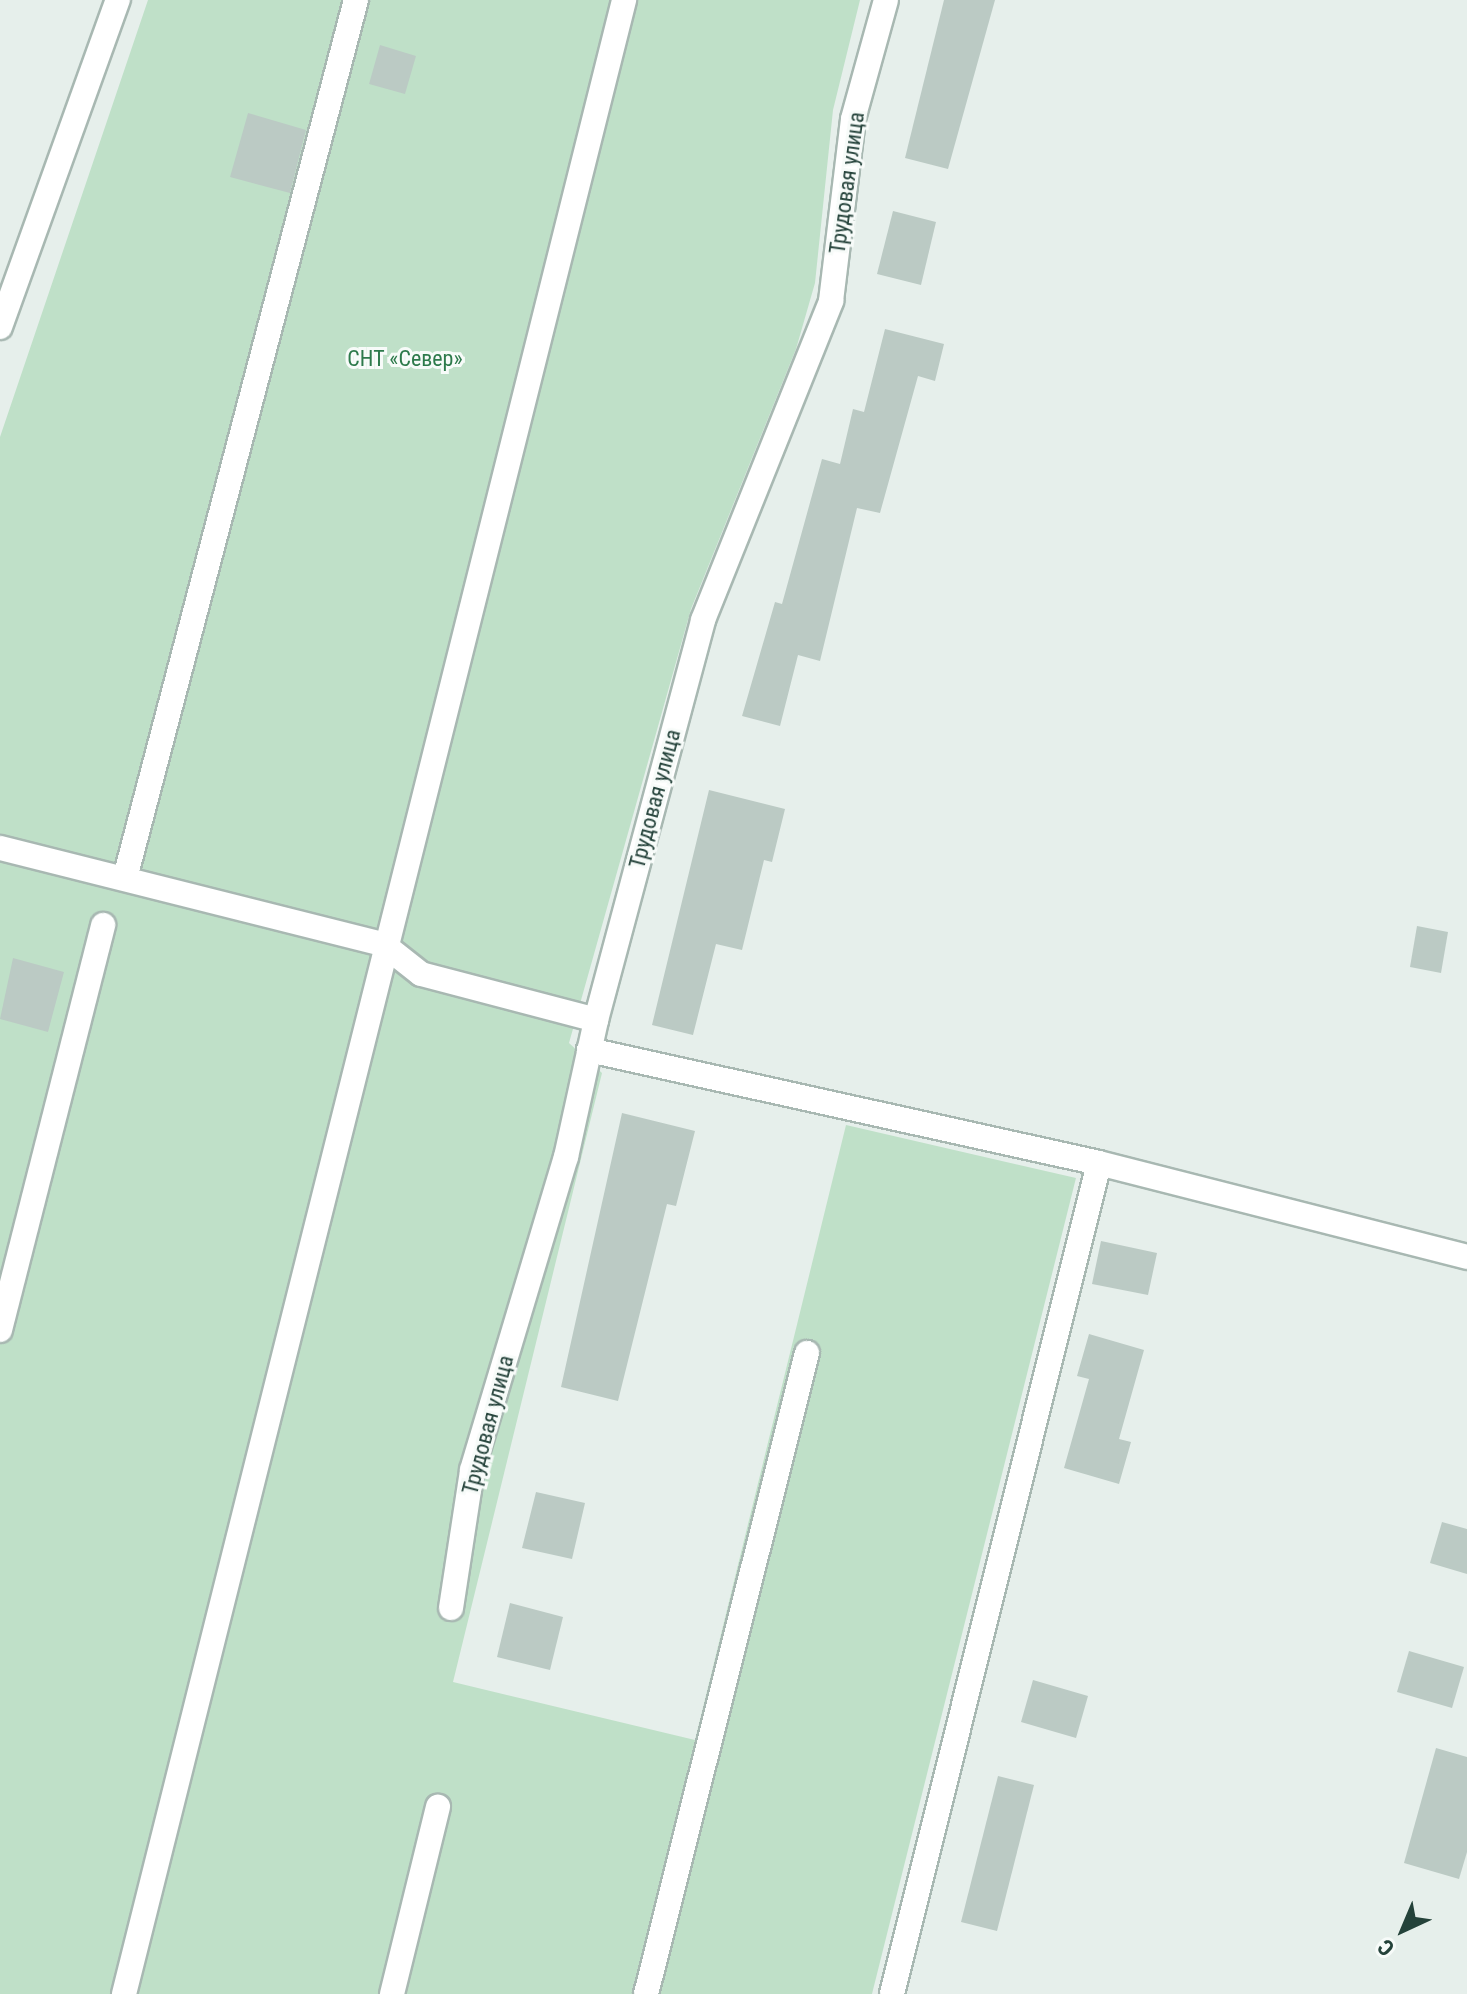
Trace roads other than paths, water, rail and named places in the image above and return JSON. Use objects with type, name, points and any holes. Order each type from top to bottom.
[{"type":"street","points":[[0,327],[118,0]]},
{"type":"street","points":[[125,878],[356,0]]},
{"type":"street","points":[[124,1994],[383,944],[624,0]]},
{"type":"street","name":"Трудовая улица","points":[[451,1608],[472,1470],[566,1157],[596,1020],[703,620],[831,301],[853,119],[886,0]]},
{"type":"street","points":[[0,848],[383,944],[435,979],[596,1020]]},
{"type":"street","points":[[0,1330],[103,925]]},
{"type":"street","points":[[589,1050],[1099,1163],[1467,1257]]},
{"type":"street","points":[[892,1994],[1099,1163]]},
{"type":"street","points":[[646,1994],[807,1353]]},
{"type":"street","points":[[392,1994],[438,1807]]},
{"type":"park label","name":"СНТ «Север»","points":[[405,359]]}]
